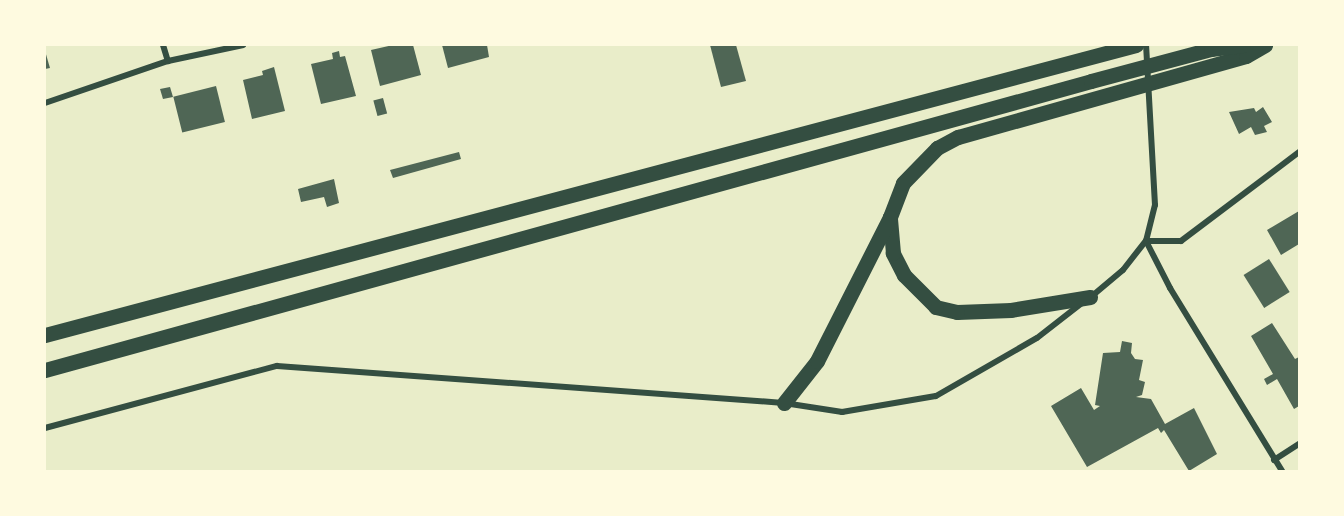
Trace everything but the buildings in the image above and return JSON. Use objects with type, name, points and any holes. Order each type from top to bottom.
[{"type":"main road","points":[[45,335],[497,212],[1136,45]]},
{"type":"main road","points":[[45,370],[1091,81],[1211,49],[1243,45]]},
{"type":"main road","points":[[783,403],[817,361],[890,217],[903,183],[937,148],[958,137],[1246,56],[1265,45]]},
{"type":"main road","points":[[890,217],[893,253],[904,275],[936,307],[957,312],[1011,310],[1090,297]]},
{"type":"street","points":[[163,45],[168,61]]},
{"type":"street","points":[[45,103],[168,61],[243,45]]},
{"type":"street","points":[[45,428],[277,366],[783,403],[842,412],[936,396],[1036,338],[1124,270],[1146,241],[1155,205],[1155,174],[1146,45]]},
{"type":"street","points":[[1146,241],[1181,242],[1299,152]]},
{"type":"street","points":[[1146,241],[1170,288],[1281,471]]},
{"type":"street","points":[[1274,460],[1299,444]]}]
